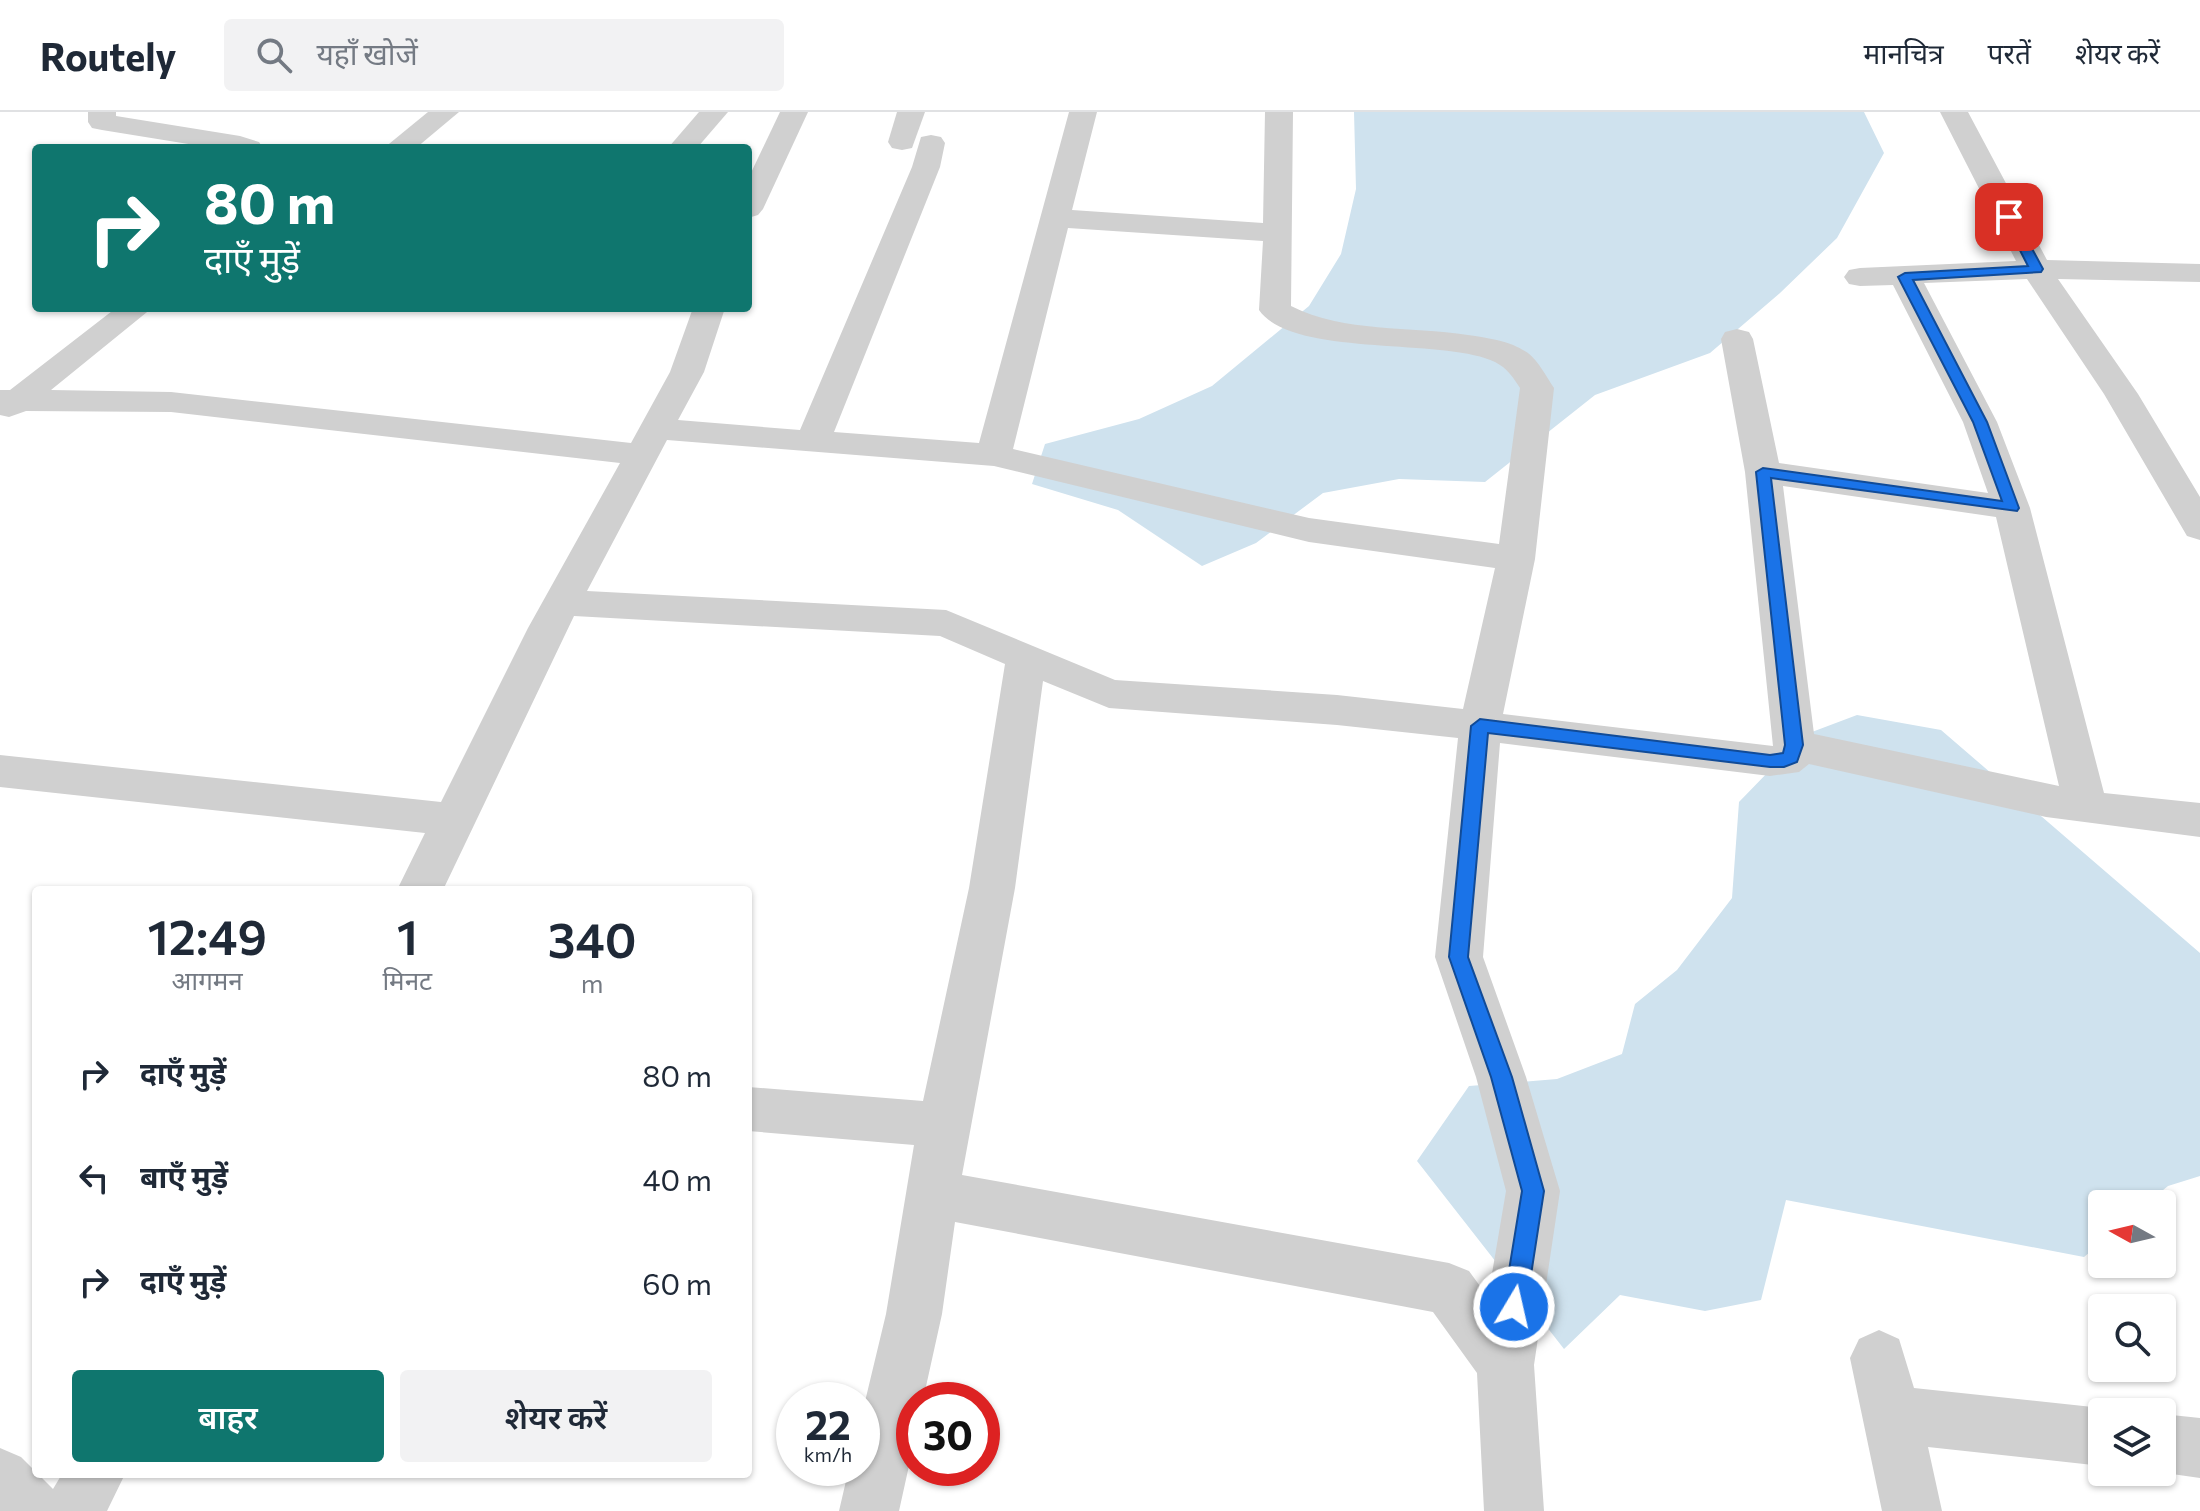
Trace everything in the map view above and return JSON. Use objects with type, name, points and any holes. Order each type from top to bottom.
[{"type":"street","points":[[102,112],[102,122],[240,144]]},
{"type":"street","points":[[403,144],[445,112]]},
{"type":"street","points":[[686,144],[714,112]]},
{"type":"street","points":[[752,201],[794,112]]},
{"type":"street","points":[[813,441],[926,167],[911,112]]},
{"type":"street","points":[[994,455],[1083,112]]},
{"type":"street","points":[[1279,112],[1275,310],[1292,321],[1350,332],[1440,340],[1500,351],[1519,363],[1537,388],[1516,559],[1480,726],[1459,957],[1501,1077],[1533,1191],[1505,1365],[1514,1511]]},
{"type":"street","points":[[1954,112],[2036,269],[2121,394],[2200,528]]},
{"type":"street","points":[[1054,218],[1278,233]]},
{"type":"street","points":[[1860,277],[2036,269],[2200,273]]},
{"type":"street","points":[[1905,277],[1980,422],[2012,508],[2086,807]]},
{"type":"street","points":[[5,405],[131,312]]},
{"type":"street","points":[[422,886],[562,603],[687,372],[708,312]]},
{"type":"street","points":[[562,603],[946,623],[1109,694],[1337,710],[1784,761],[1791,757],[1794,745],[1763,472],[1737,339]]},
{"type":"street","points":[[5,405],[171,402],[649,442],[813,441],[994,455],[1309,530],[1516,559]]},
{"type":"street","points":[[1763,472],[2012,508]]},
{"type":"street","points":[[869,1511],[914,1314],[943,1125],[992,888],[1026,658]]},
{"type":"street","points":[[1794,745],[1921,775],[2086,807],[2200,820]]},
{"type":"street","points":[[0,771],[455,820]]},
{"type":"street","points":[[752,1109],[943,1125]]},
{"type":"street","points":[[933,1194],[1449,1289],[1505,1365]]},
{"type":"street","points":[[1879,1358],[1912,1511]]},
{"type":"street","points":[[1891,1414],[2088,1435]]},
{"type":"street","points":[[2176,1445],[2200,1448]]},
{"type":"street","points":[[0,1478],[32,1511]]},
{"type":"street","points":[[74,1511],[93,1478]]},
{"type":"water","points":[[1354,112],[1864,112],[1884,153],[1837,238],[1780,293],[1710,353],[1595,395],[1485,482],[1399,479],[1323,493],[1256,543],[1202,566],[1118,510],[1032,484],[1045,444],[1139,419],[1212,386],[1309,306],[1341,254],[1356,189]]},
{"type":"water","points":[[1857,715],[1941,730],[2200,953],[2200,1176],[2163,1190],[2088,1190],[2088,1254],[2084,1257],[1786,1200],[1761,1300],[1705,1311],[1620,1295],[1564,1349],[1417,1161],[1469,1086],[1557,1079],[1622,1054],[1635,1004],[1677,970],[1732,898],[1739,802],[1804,735]]},
{"type":"route","points":[[1514,1307],[1533,1191],[1501,1077],[1459,957],[1480,726],[1770,761],[1784,761],[1791,757],[1794,745],[1763,472],[2012,508],[1980,422],[1905,277],[2036,269],[2009,217]]}]
